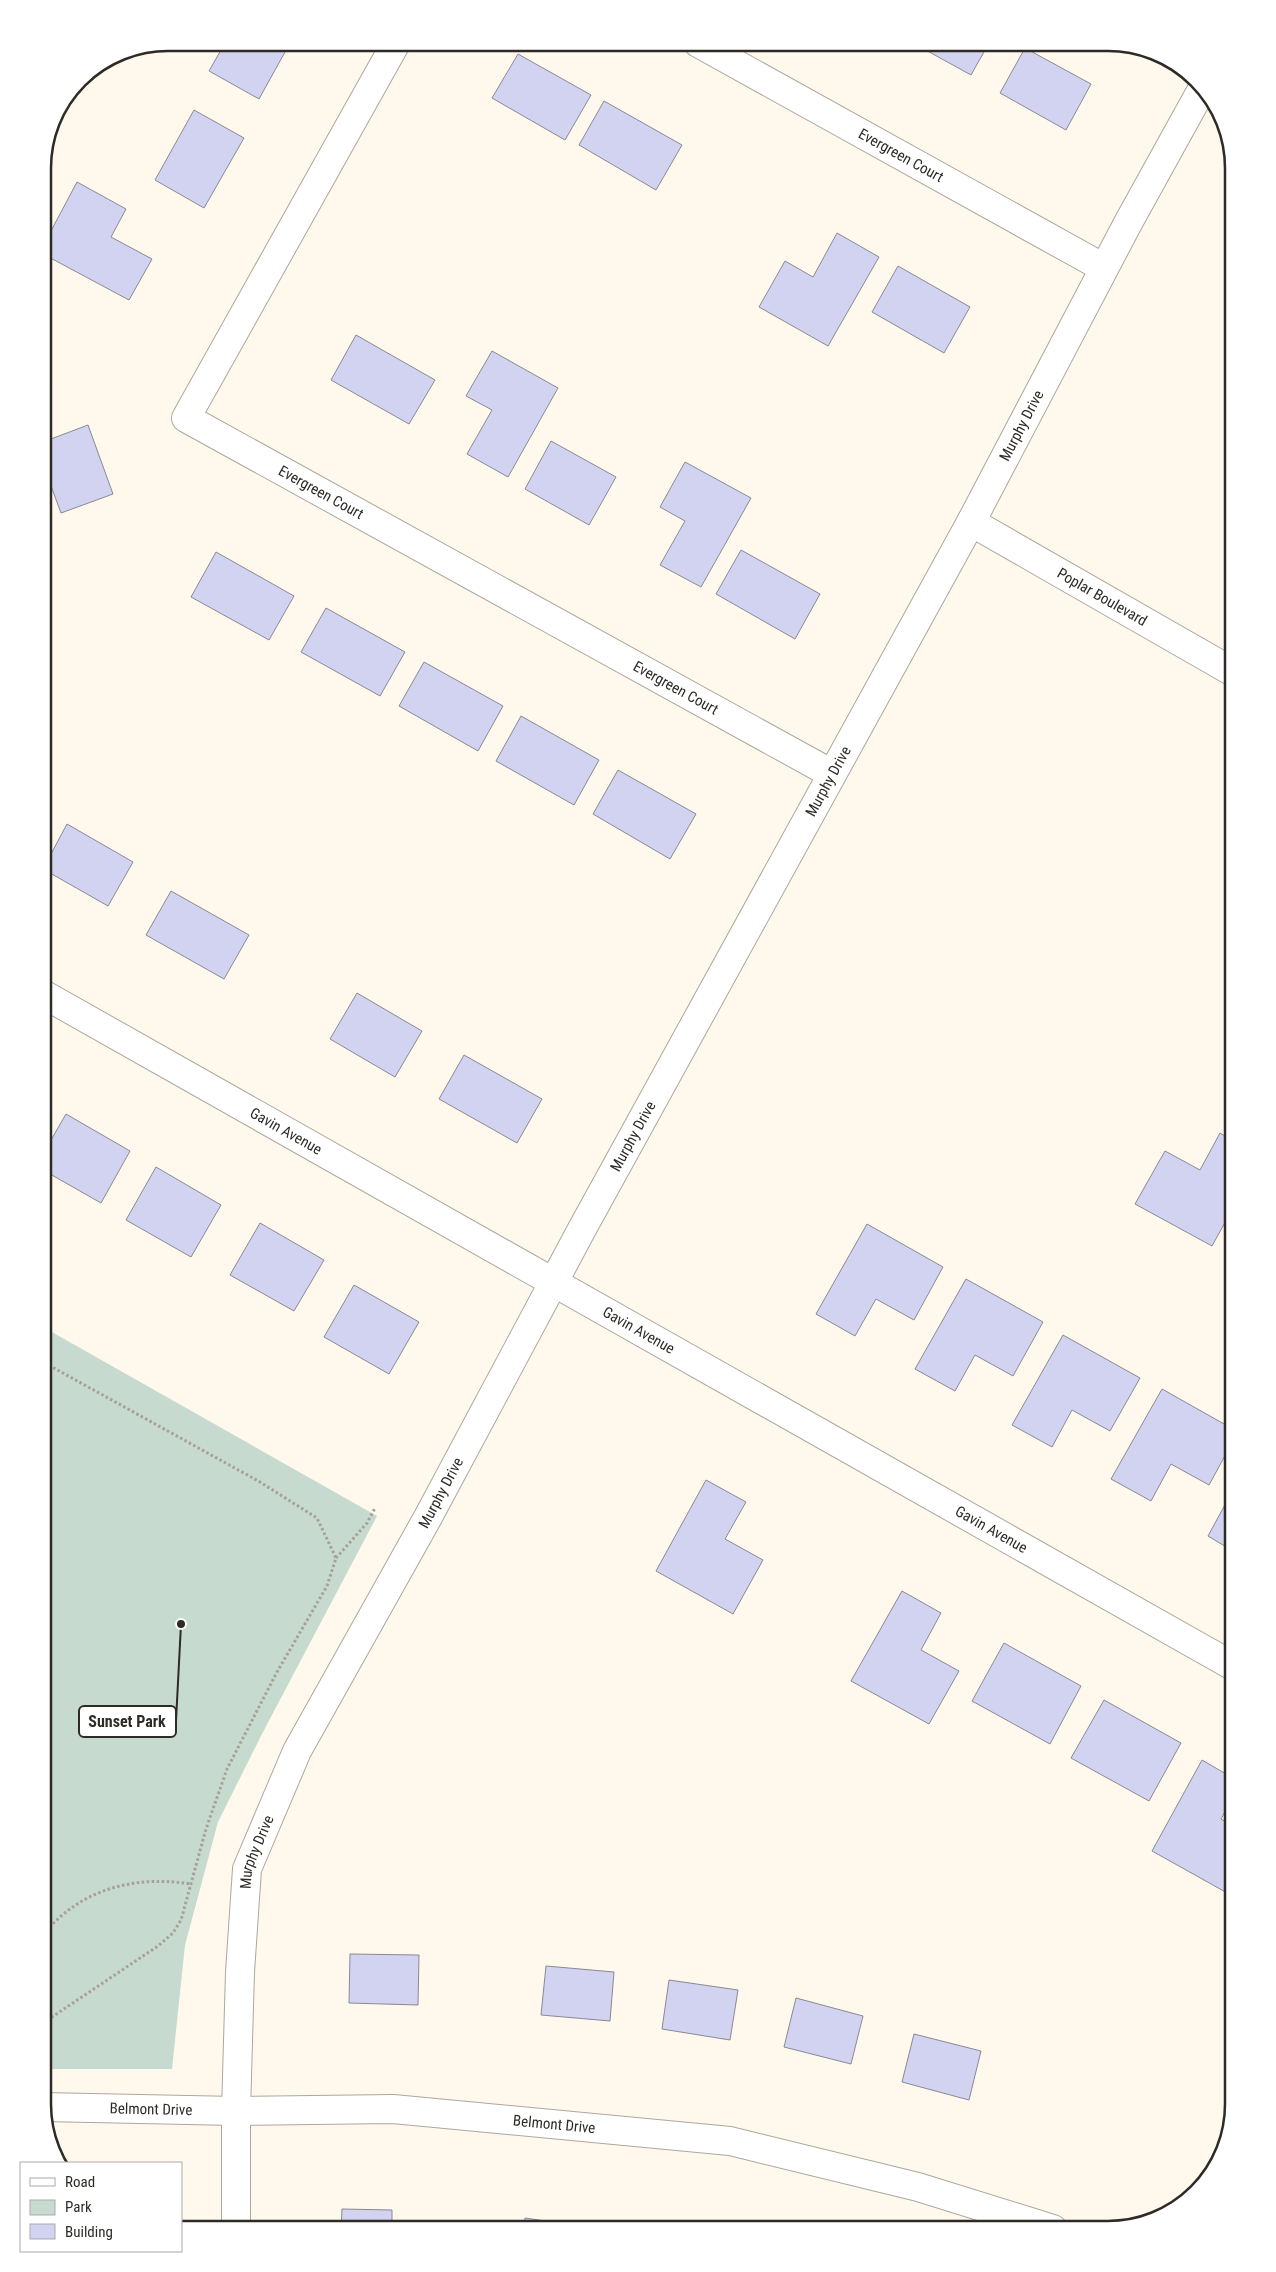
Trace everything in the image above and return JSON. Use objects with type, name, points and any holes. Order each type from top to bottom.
[{"type":"street","name":"Evergreen Court","points":[[391,52],[186,418],[832,774]]},
{"type":"street","name":"Evergreen Court","points":[[714,52],[1104,268]]},
{"type":"street","name":"Murphy Drive","points":[[236,2220],[236,2111],[240,1972],[247,1869],[297,1751],[427,1519],[554,1281],[971,522],[1104,268],[1199,95]]},
{"type":"street","name":"Poplar Boulevard","points":[[971,522],[1225,667]]},
{"type":"street","name":"Gavin Avenue","points":[[52,999],[1225,1661]]},
{"type":"street","name":"Belmont Drive","points":[[52,2107],[236,2111],[393,2108],[730,2141],[918,2187],[1024,2221]]},
{"type":"path","points":[[51,1367],[260,1482],[316,1518],[336,1558]]},
{"type":"path","points":[[51,2017],[158,1946],[173,1933],[181,1920],[206,1829],[227,1769],[278,1672],[327,1586],[336,1558],[367,1523],[375,1508]]},
{"type":"path","points":[[51,1925],[57,1918],[105,1889],[133,1882],[163,1880],[191,1884]]},
{"type":"green space","points":[[51,1332],[377,1516],[263,1732],[218,1822],[185,1945],[172,2069],[51,2069]]},
{"type":"building","points":[[220,52],[285,52],[259,99],[209,71]]},
{"type":"building","points":[[929,52],[984,52],[971,75]]},
{"type":"building","points":[[1023,52],[1032,52],[1091,84],[1066,130],[1000,93]]},
{"type":"building","points":[[518,54],[591,95],[565,140],[492,98]]},
{"type":"building","points":[[604,101],[682,145],[656,190],[579,145]]},
{"type":"building","points":[[194,110],[244,138],[204,208],[155,180]]},
{"type":"building","points":[[77,182],[126,209],[111,237],[152,259],[129,300],[52,259],[52,229]]},
{"type":"building","points":[[837,233],[879,257],[828,346],[759,307],[785,261],[813,277]]},
{"type":"building","points":[[898,266],[970,307],[944,353],[872,312]]},
{"type":"building","points":[[356,335],[435,380],[409,424],[331,380]]},
{"type":"building","points":[[492,351],[558,388],[508,477],[467,454],[492,410],[466,396]]},
{"type":"building","points":[[88,425],[113,494],[61,513],[52,488],[52,439]]},
{"type":"building","points":[[551,441],[616,477],[589,525],[525,489]]},
{"type":"building","points":[[685,462],[751,498],[701,587],[660,565],[685,521],[660,507]]},
{"type":"building","points":[[741,550],[820,594],[795,639],[716,594]]},
{"type":"building","points":[[216,552],[294,596],[269,640],[191,597]]},
{"type":"building","points":[[326,608],[405,652],[380,696],[301,652]]},
{"type":"building","points":[[424,662],[503,706],[478,751],[399,706]]},
{"type":"building","points":[[521,716],[599,760],[574,805],[496,761]]},
{"type":"building","points":[[618,770],[696,814],[670,859],[593,814]]},
{"type":"building","points":[[67,824],[133,862],[108,906],[52,874],[52,853]]},
{"type":"building","points":[[171,891],[249,935],[224,979],[146,935]]},
{"type":"building","points":[[357,993],[422,1031],[395,1077],[330,1039]]},
{"type":"building","points":[[464,1055],[542,1099],[517,1143],[439,1099]]},
{"type":"building","points":[[66,1114],[130,1151],[101,1203],[51,1175],[51,1139]]},
{"type":"building","points":[[1220,1133],[1225,1136],[1225,1222],[1212,1246],[1135,1204],[1165,1151],[1200,1170]]},
{"type":"building","points":[[156,1167],[221,1205],[191,1257],[126,1220]]},
{"type":"building","points":[[260,1223],[324,1260],[294,1311],[230,1275]]},
{"type":"building","points":[[867,1224],[943,1267],[914,1320],[876,1299],[855,1336],[816,1314]]},
{"type":"building","points":[[966,1279],[1043,1322],[1013,1376],[975,1355],[955,1391],[915,1369]]},
{"type":"building","points":[[354,1285],[419,1322],[389,1374],[324,1337]]},
{"type":"building","points":[[1063,1335],[1140,1378],[1110,1431],[1072,1410],[1052,1447],[1012,1425]]},
{"type":"building","points":[[1162,1389],[1225,1424],[1225,1456],[1209,1485],[1171,1464],[1151,1501],[1111,1479]]},
{"type":"building","points":[[706,1480],[746,1502],[725,1539],[763,1560],[733,1614],[656,1571]]},
{"type":"building","points":[[1225,1505],[1225,1546],[1208,1536]]},
{"type":"building","points":[[902,1591],[941,1613],[921,1650],[959,1671],[929,1724],[851,1681]]},
{"type":"building","points":[[1004,1643],[1081,1686],[1050,1744],[972,1701]]},
{"type":"building","points":[[1104,1700],[1181,1743],[1149,1801],[1071,1758]]},
{"type":"building","points":[[1202,1760],[1225,1773],[1225,1812],[1221,1819],[1225,1821],[1225,1892],[1152,1851]]},
{"type":"building","points":[[350,1954],[419,1955],[418,2005],[349,2003]]},
{"type":"building","points":[[546,1966],[614,1972],[610,2021],[541,2015]]},
{"type":"building","points":[[669,1980],[738,1990],[730,2040],[662,2029]]},
{"type":"building","points":[[796,1998],[863,2016],[851,2064],[784,2047]]},
{"type":"building","points":[[914,2034],[981,2051],[969,2100],[902,2082]]},
{"type":"building","points":[[342,2209],[392,2210],[392,2220],[341,2220]]},
{"type":"building","points":[[525,2218],[542,2220],[525,2220]]},
{"type":"place","name":"Sunset Park","points":[[181,1624]]}]
